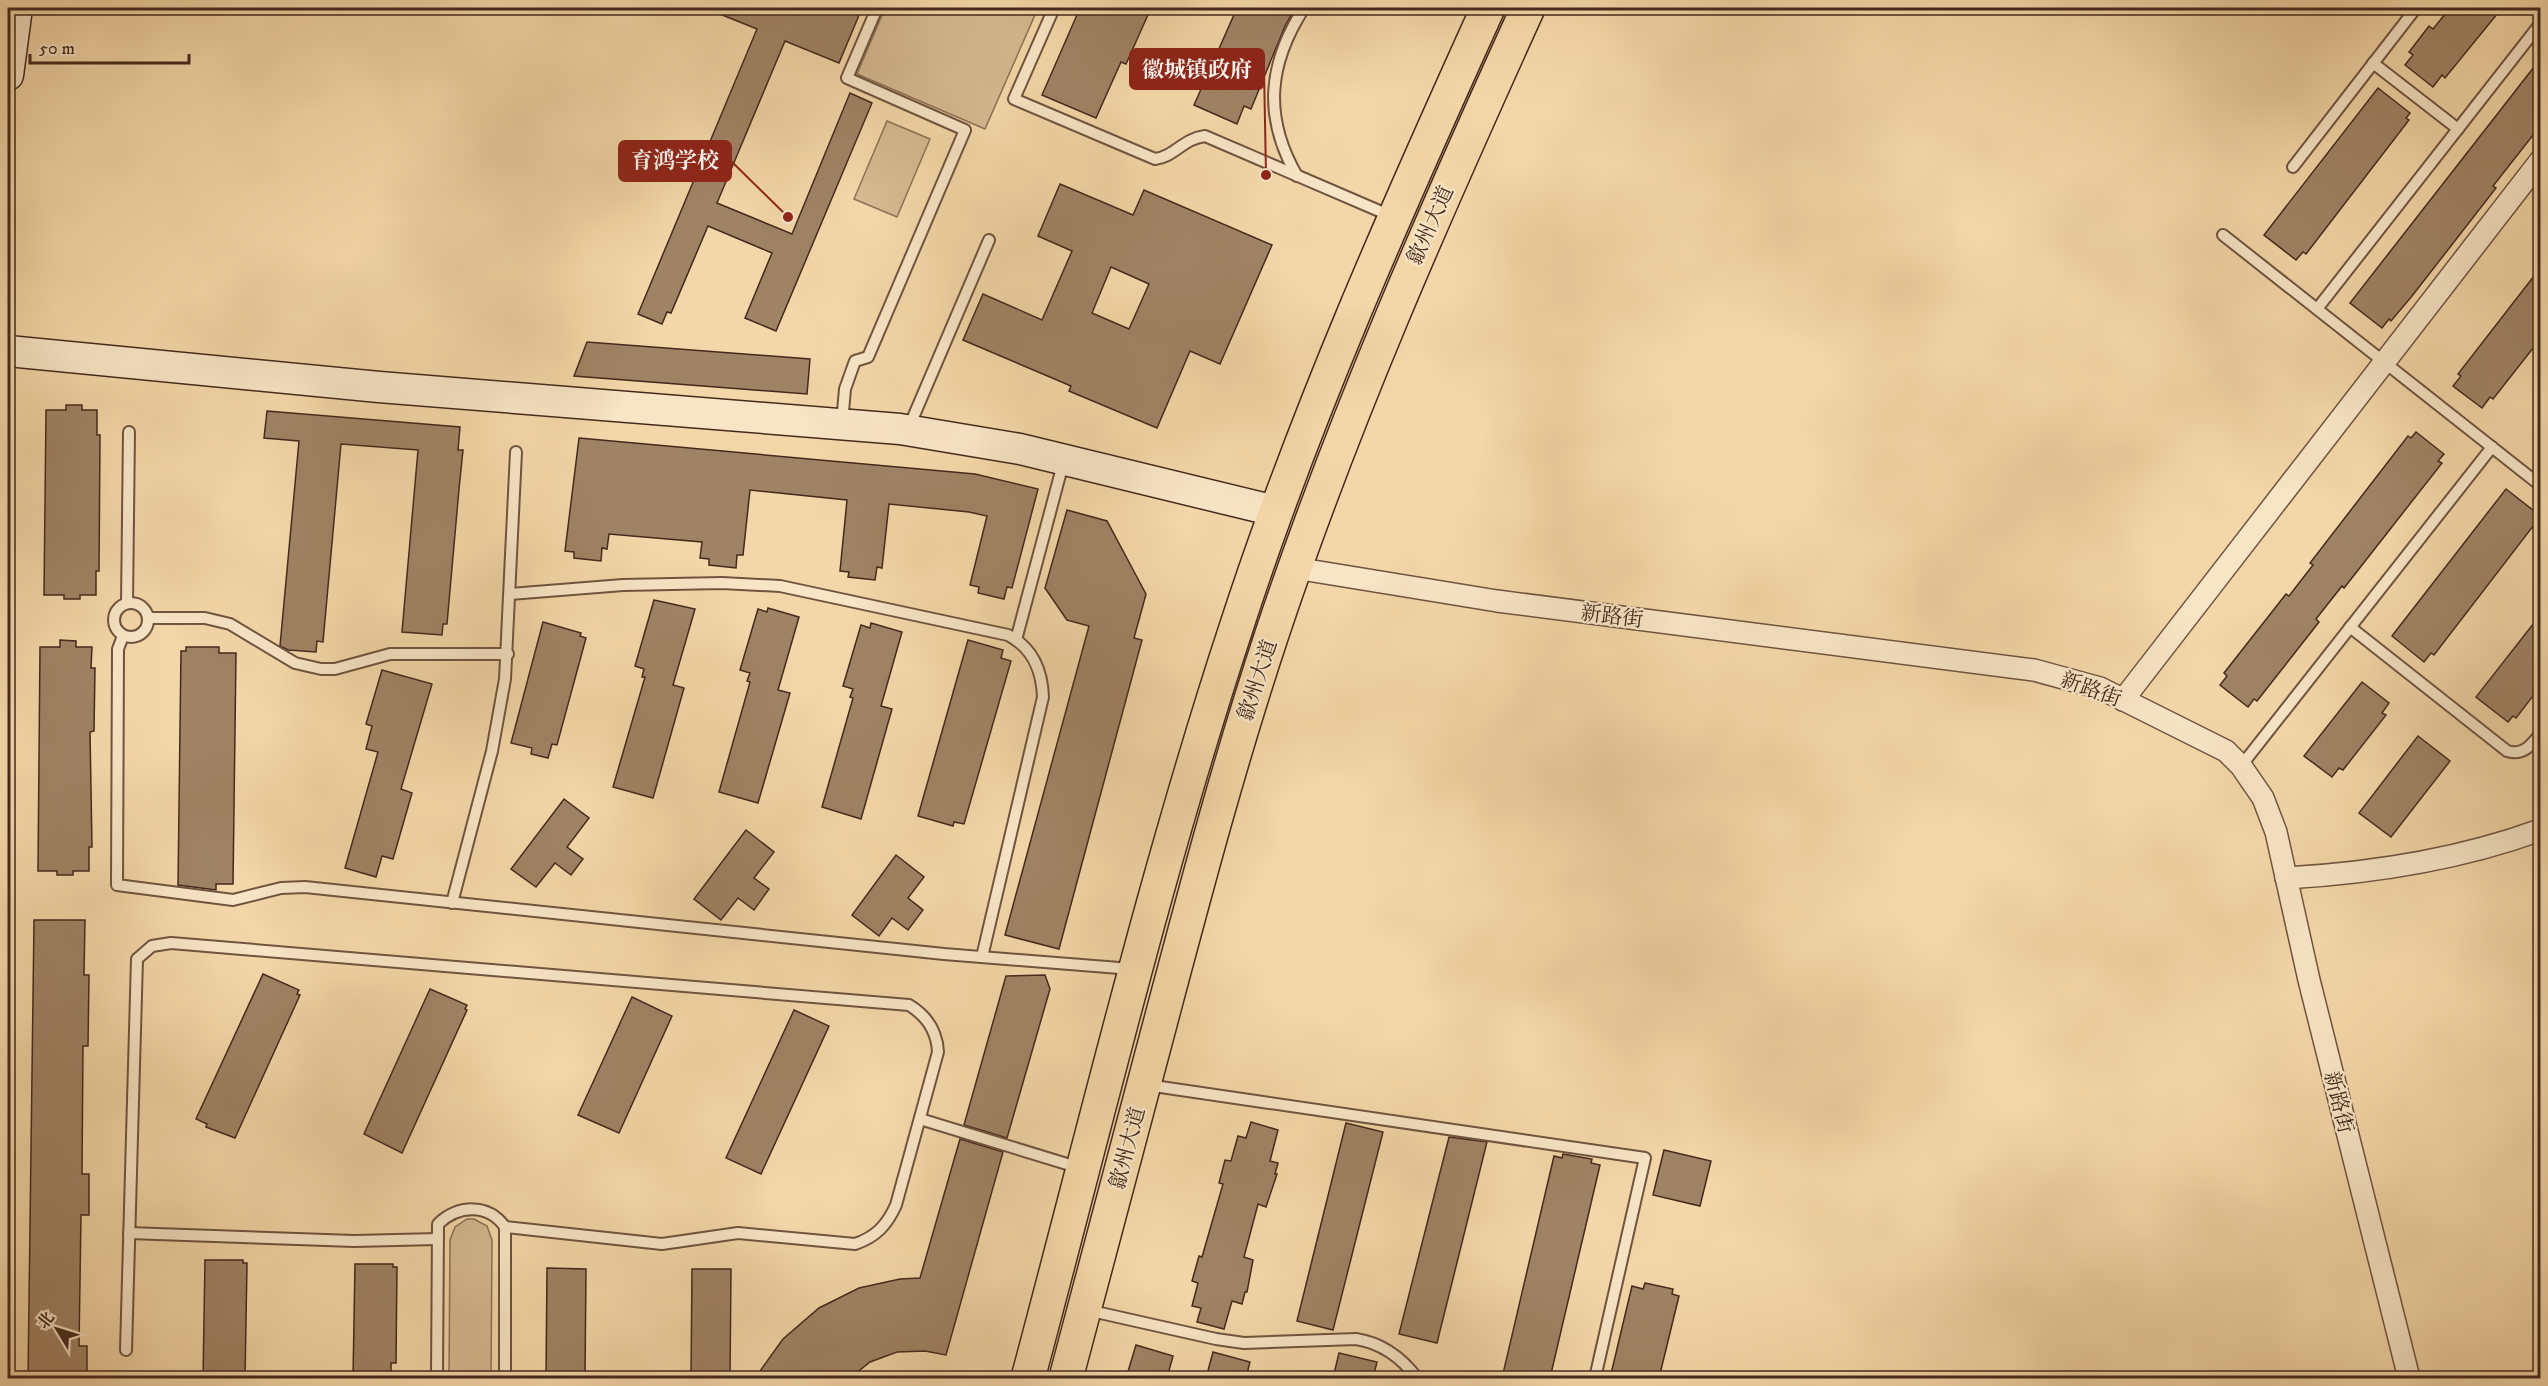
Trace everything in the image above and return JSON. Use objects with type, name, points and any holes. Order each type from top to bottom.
[{"type":"highway","name":"歙州大道","points":[[1028,1378],[1200,741],[1275,511],[1349,321],[1488,8]]},
{"type":"highway","name":"歙州大道","points":[[1066,1378],[1235,751],[1294,568],[1382,335],[1528,8]]},
{"type":"street","points":[[8,75],[17,8]]},
{"type":"street","points":[[2124,700],[2385,362],[2534,183],[2541,161]]},
{"type":"street","points":[[8,351],[379,387],[907,430],[958,437],[1064,458],[1275,511]]},
{"type":"street","name":"新路街","points":[[1294,568],[1497,601],[2034,670],[2100,688],[2226,751],[2254,782],[2271,814],[2309,980],[2409,1378]]},
{"type":"street","points":[[2286,878],[2397,867],[2440,859],[2541,830]]},
{"type":"lane","points":[[842,424],[845,389],[855,361],[868,357],[965,130],[847,78],[877,8]]},
{"type":"lane","points":[[1054,8],[1014,99],[1155,159],[1170,156],[1186,141],[1205,136],[1394,217]]},
{"type":"lane","points":[[1297,176],[1280,141],[1275,121],[1273,93],[1278,65],[1304,8]]},
{"type":"lane","points":[[2293,167],[2416,8]]},
{"type":"lane","points":[[2317,309],[2541,24]]},
{"type":"lane","points":[[2373,63],[2458,129]]},
{"type":"lane","points":[[2223,235],[2541,485]]},
{"type":"lane","points":[[907,430],[989,240]]},
{"type":"lane","points":[[127,603],[129,432]]},
{"type":"lane","points":[[2241,765],[2492,447]]},
{"type":"lane","points":[[452,903],[492,751],[501,704],[508,654],[516,452]]},
{"type":"lane","points":[[1016,640],[1064,458]]},
{"type":"lane","points":[[510,594],[623,585],[780,586],[1008,635],[1016,640],[1031,654],[1037,664],[1041,675],[1043,698],[982,957]]},
{"type":"lane","points":[[127,603],[141,606],[148,618],[143,632],[137,636],[123,636],[117,631],[113,619],[118,608],[127,603]]},
{"type":"lane","points":[[148,618],[205,618],[230,624],[295,663],[321,669],[335,669],[390,654],[508,654]]},
{"type":"lane","points":[[2350,627],[2508,752],[2514,753],[2527,749],[2541,734]]},
{"type":"lane","points":[[123,636],[118,649],[117,885],[232,900],[281,888],[305,887],[982,957],[1137,970]]},
{"type":"lane","points":[[126,1350],[137,959],[152,946],[161,944],[909,1005],[925,1017],[931,1025],[939,1052],[891,1217],[874,1236],[855,1244],[738,1233],[662,1244],[506,1227],[492,1214],[474,1209],[454,1212],[438,1224],[437,1378]]},
{"type":"lane","points":[[1144,1084],[1646,1158],[1595,1378]]},
{"type":"lane","points":[[920,1119],[1084,1169]]},
{"type":"lane","points":[[505,1378],[506,1227]]},
{"type":"lane","points":[[129,1233],[354,1241],[438,1239]]},
{"type":"lane","points":[[1084,1310],[1244,1343],[1366,1340],[1394,1354],[1410,1368],[1417,1378]]},
{"type":"shaded area","points":[[885,8],[1038,8],[985,129],[857,74]]},
{"type":"shaded area","points":[[887,121],[930,139],[897,217],[854,199]]},
{"type":"shaded area","points":[[467,1219],[474,1219],[487,1226],[492,1240],[491,1378],[449,1378],[450,1240],[455,1227]]},
{"type":"building","points":[[705,8],[862,8],[839,63],[785,41],[717,203],[792,234],[850,93],[872,103],[776,331],[745,318],[772,253],[708,226],[671,313],[667,312],[662,324],[638,314],[757,29]]},
{"type":"building","points":[[1080,8],[1151,8],[1126,64],[1121,62],[1096,118],[1042,95]]},
{"type":"building","points":[[1237,8],[1295,8],[1285,26],[1251,109],[1244,106],[1237,124],[1194,105]]},
{"type":"building","points":[[2450,8],[2502,8],[2445,78],[2442,75],[2433,87],[2405,65],[2413,55],[2409,52],[2429,26],[2433,29]]},
{"type":"building","points":[[2541,58],[2541,125],[2493,186],[2496,188],[2412,296],[2382,328],[2350,303]]},
{"type":"building","points":[[2378,88],[2410,113],[2406,118],[2409,120],[2306,254],[2303,252],[2296,260],[2264,235]]},
{"type":"building","points":[[1060,184],[1133,215],[1144,190],[1272,245],[1220,364],[1190,351],[1157,428],[1069,391],[1071,386],[963,340],[983,294],[1042,320],[1072,251],[1038,236]],"holes":[[[1111,267],[1149,284],[1129,329],[1092,313]]]},
{"type":"building","points":[[2541,267],[2541,338],[2493,399],[2490,397],[2482,408],[2453,386],[2461,376],[2458,374]]},
{"type":"building","points":[[587,342],[810,359],[807,394],[574,376]]},
{"type":"building","points":[[66,405],[82,405],[82,410],[97,410],[97,435],[100,435],[99,571],[96,571],[96,595],[80,595],[80,599],[64,599],[64,595],[44,595],[46,410],[66,410]]},
{"type":"building","points":[[267,411],[460,427],[458,450],[463,450],[447,624],[443,624],[442,635],[402,632],[418,450],[341,444],[323,642],[317,641],[316,652],[288,650],[280,646],[299,441],[264,438]]},
{"type":"building","points":[[2416,432],[2444,454],[2438,461],[2442,463],[2344,588],[2342,586],[2316,619],[2319,622],[2257,701],[2254,699],[2248,707],[2220,685],[2227,676],[2224,673],[2286,594],[2289,596],[2313,565],[2310,563],[2408,436],[2411,438]]},
{"type":"building","points":[[579,438],[975,474],[1038,489],[1012,588],[1007,587],[1004,599],[978,593],[979,587],[970,585],[987,516],[889,504],[882,568],[877,567],[875,580],[848,577],[849,572],[840,571],[847,500],[750,490],[743,555],[737,555],[736,568],[709,565],[709,559],[700,558],[702,542],[609,534],[607,549],[602,548],[601,561],[574,558],[574,552],[565,551]]},
{"type":"building","points":[[2506,489],[2538,514],[2534,519],[2537,521],[2434,655],[2431,653],[2424,662],[2392,636]]},
{"type":"building","points":[[1067,510],[1107,521],[1146,594],[1134,638],[1142,640],[1059,949],[1005,935],[1089,626],[1067,620],[1045,588]]},
{"type":"building","points":[[654,600],[695,609],[673,685],[684,688],[653,798],[613,787],[645,677],[642,677],[644,669],[635,666]]},
{"type":"building","points":[[768,608],[799,617],[778,690],[790,693],[758,803],[719,792],[750,682],[747,681],[750,673],[740,670],[758,609],[767,612]]},
{"type":"building","points":[[2541,614],[2541,680],[2533,690],[2536,692],[2516,718],[2513,716],[2508,722],[2476,697]]},
{"type":"building","points":[[543,622],[581,633],[580,636],[586,638],[557,745],[552,744],[548,758],[531,754],[532,748],[511,743]]},
{"type":"building","points":[[871,623],[902,632],[881,706],[892,709],[861,819],[822,807],[853,698],[850,697],[853,689],[843,686],[861,625],[870,628]]},
{"type":"building","points":[[60,640],[76,641],[76,647],[92,647],[91,668],[95,668],[94,731],[90,732],[92,847],[89,847],[89,871],[73,871],[73,875],[57,875],[57,871],[38,871],[40,647],[60,647]]},
{"type":"building","points":[[968,640],[1003,650],[1001,658],[1011,661],[964,824],[954,822],[953,826],[918,816]]},
{"type":"building","points":[[186,647],[219,647],[219,653],[236,653],[233,884],[216,884],[216,890],[178,885],[181,651],[186,651]]},
{"type":"building","points":[[382,670],[432,684],[401,789],[412,793],[393,859],[382,856],[376,877],[345,868],[378,752],[366,749],[372,726],[366,724]]},
{"type":"building","points":[[2362,682],[2389,703],[2382,713],[2386,715],[2343,770],[2339,768],[2332,777],[2304,756]]},
{"type":"building","points":[[2418,736],[2450,761],[2391,837],[2359,813]]},
{"type":"building","points":[[564,799],[589,818],[567,847],[583,859],[571,875],[555,863],[536,887],[511,869]]},
{"type":"building","points":[[746,830],[774,852],[754,878],[769,889],[754,910],[738,898],[721,920],[694,899]]},
{"type":"building","points":[[896,855],[924,877],[908,898],[923,910],[908,930],[892,918],[879,936],[852,915]]},
{"type":"building","points":[[34,920],[85,920],[84,975],[89,975],[88,1046],[83,1046],[82,1174],[89,1174],[89,1215],[81,1215],[79,1346],[87,1346],[87,1378],[28,1378]]},
{"type":"building","points":[[263,974],[299,990],[297,994],[300,995],[235,1138],[206,1127],[207,1124],[196,1119]]},
{"type":"building","points":[[1045,975],[1050,989],[1007,1138],[964,1125],[1006,976]]},
{"type":"building","points":[[430,989],[467,1005],[465,1009],[467,1010],[402,1153],[364,1134]]},
{"type":"building","points":[[632,997],[672,1016],[619,1133],[578,1115]]},
{"type":"building","points":[[794,1010],[829,1026],[761,1174],[726,1158]]},
{"type":"building","points":[[1251,1122],[1278,1130],[1270,1161],[1278,1163],[1275,1174],[1277,1174],[1266,1207],[1258,1204],[1244,1257],[1253,1260],[1247,1292],[1245,1292],[1242,1304],[1232,1301],[1224,1329],[1197,1322],[1201,1308],[1192,1306],[1198,1283],[1192,1281],[1199,1256],[1202,1257],[1223,1184],[1219,1183],[1225,1160],[1231,1161],[1238,1136],[1246,1138]]},
{"type":"building","points":[[1346,1123],[1383,1132],[1333,1330],[1297,1321]]},
{"type":"building","points":[[1449,1137],[1487,1142],[1437,1343],[1399,1334]]},
{"type":"building","points":[[960,1139],[1003,1152],[946,1355],[925,1351],[897,1352],[870,1362],[850,1378],[755,1378],[783,1339],[819,1308],[859,1288],[900,1279],[920,1278]]},
{"type":"building","points":[[1664,1150],[1711,1161],[1700,1206],[1653,1195]]},
{"type":"building","points":[[1563,1154],[1592,1159],[1591,1163],[1600,1165],[1550,1378],[1502,1378],[1554,1156],[1562,1158]]},
{"type":"building","points":[[205,1260],[243,1260],[243,1263],[247,1263],[245,1378],[203,1378]]},
{"type":"building","points":[[355,1264],[393,1264],[393,1267],[397,1267],[396,1363],[391,1363],[391,1378],[353,1378]]},
{"type":"building","points":[[547,1268],[586,1269],[585,1378],[546,1378]]},
{"type":"building","points":[[692,1269],[731,1269],[730,1378],[691,1378]]},
{"type":"building","points":[[1645,1283],[1673,1289],[1672,1294],[1679,1296],[1659,1378],[1610,1378],[1632,1286],[1643,1289]]},
{"type":"building","points":[[1136,1345],[1173,1356],[1167,1378],[1126,1378]]},
{"type":"building","points":[[1213,1352],[1250,1362],[1246,1378],[1206,1378]]},
{"type":"building","points":[[1339,1353],[1377,1362],[1373,1378],[1333,1378]]},
{"type":"place","name":"徽城镇政府","points":[[1266,175]]},
{"type":"place","name":"育鸿学校","points":[[788,217]]}]
